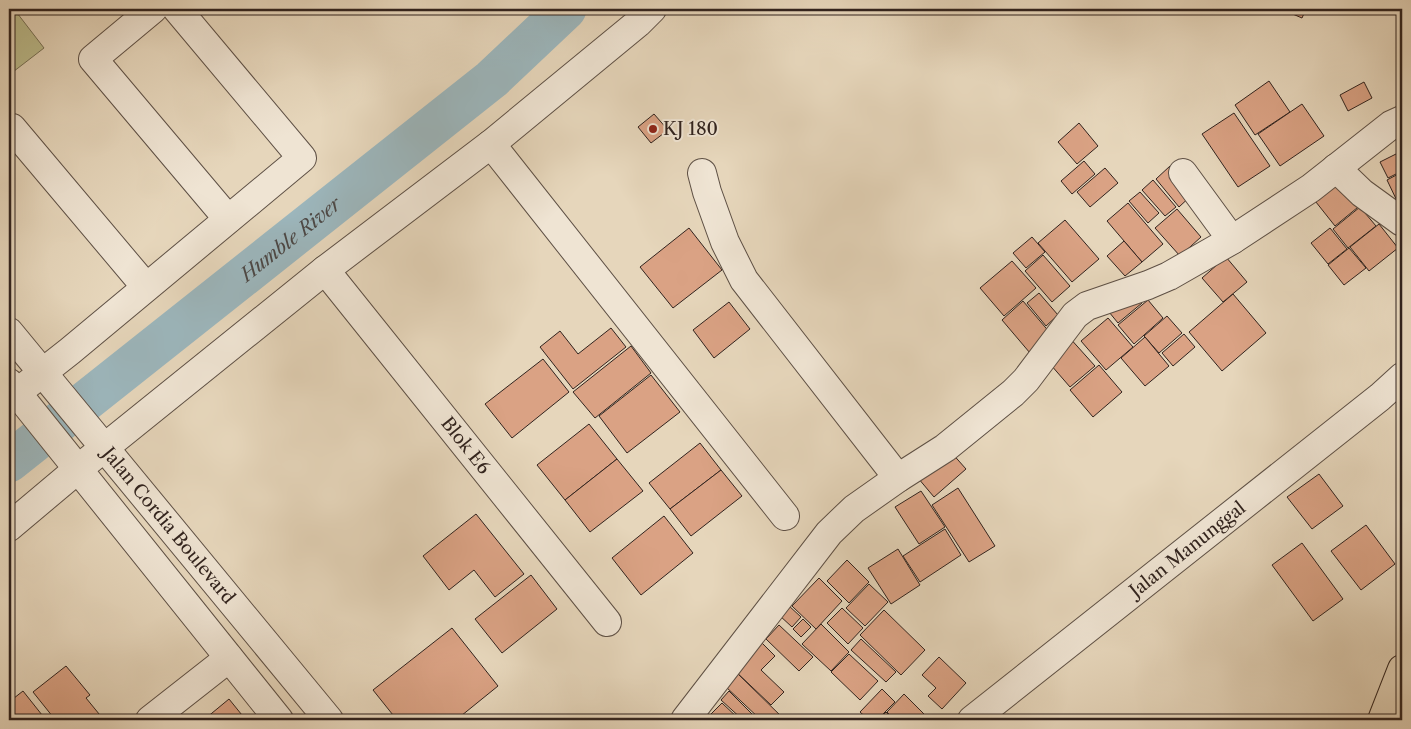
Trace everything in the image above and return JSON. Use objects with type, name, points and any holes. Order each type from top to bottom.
[{"type":"highway","points":[[1382,715],[1402,669]]},
{"type":"street","points":[[154,9],[93,59],[228,219]]},
{"type":"street","points":[[15,395],[47,379],[146,287],[302,158],[177,9]]},
{"type":"street","points":[[9,527],[71,460],[99,442],[491,144],[638,23],[652,9]]},
{"type":"street","points":[[685,720],[829,533],[854,509],[945,448],[1013,393],[1026,380],[1075,314],[1087,306],[1169,276],[1232,240],[1311,188],[1391,125],[1402,120]]},
{"type":"street","points":[[12,128],[146,287]]},
{"type":"street","points":[[491,144],[785,516]]},
{"type":"street","points":[[1336,168],[1362,193],[1402,222]]},
{"type":"street","points":[[702,173],[725,242],[744,280],[898,478]]},
{"type":"street","points":[[1183,173],[1232,240]]},
{"type":"street","name":"Blok E6","points":[[325,270],[607,622]]},
{"type":"street","name":"Jalan Cordia Boulevard","points":[[9,332],[329,720]]},
{"type":"street","name":"Jalan Manunggal","points":[[972,720],[1380,397],[1402,377]]},
{"type":"street","name":"Jalan Cordia Boulevard","points":[[15,395],[71,460],[279,720]]},
{"type":"street","points":[[150,720],[229,658]]},
{"type":"green space","points":[[9,9],[14,9],[44,48],[9,75]]},
{"type":"building","points":[[1281,9],[1306,9],[1302,18]]},
{"type":"building","points":[[1269,81],[1290,112],[1255,135],[1235,105]]},
{"type":"building","points":[[1364,82],[1372,98],[1348,111],[1340,95]]},
{"type":"building","points":[[1302,104],[1324,136],[1280,166],[1258,134]]},
{"type":"building","points":[[1234,113],[1270,166],[1238,187],[1202,134]]},
{"type":"building","name":"KJ 180","points":[[654,114],[668,130],[651,143],[638,127]]},
{"type":"building","points":[[1079,123],[1098,146],[1077,164],[1058,142]]},
{"type":"building","points":[[1402,151],[1402,171],[1388,178],[1380,162]]},
{"type":"building","points":[[1084,161],[1095,174],[1072,194],[1061,181]]},
{"type":"building","points":[[1170,166],[1194,193],[1179,207],[1156,179]]},
{"type":"building","points":[[1105,168],[1118,183],[1090,207],[1077,192]]},
{"type":"building","points":[[1335,170],[1363,203],[1335,226],[1308,192]]},
{"type":"building","points":[[1402,172],[1402,201],[1398,203],[1387,180]]},
{"type":"building","points":[[1153,180],[1176,207],[1165,216],[1142,190]]},
{"type":"building","points":[[1140,192],[1159,213],[1148,223],[1129,201]]},
{"type":"building","points":[[1128,203],[1163,244],[1142,262],[1107,221]]},
{"type":"building","points":[[1360,207],[1376,226],[1348,248],[1333,229]]},
{"type":"building","points":[[1177,209],[1201,237],[1180,256],[1155,228]]},
{"type":"building","points":[[1065,220],[1099,259],[1072,282],[1038,243]]},
{"type":"building","points":[[1379,224],[1398,248],[1369,271],[1350,247]]},
{"type":"building","points":[[689,228],[722,270],[673,308],[640,267]]},
{"type":"building","points":[[1330,228],[1347,249],[1328,264],[1311,243]]},
{"type":"building","points":[[1032,237],[1045,252],[1026,268],[1013,253]]},
{"type":"building","points":[[1124,241],[1142,262],[1125,276],[1107,256]]},
{"type":"building","points":[[1349,248],[1366,268],[1344,285],[1328,265]]},
{"type":"building","points":[[1043,255],[1070,286],[1052,302],[1025,271]]},
{"type":"building","points":[[1226,257],[1247,282],[1223,302],[1202,278]]},
{"type":"building","points":[[1012,261],[1036,288],[1004,316],[980,288]]},
{"type":"building","points":[[1132,292],[1142,303],[1118,323],[1109,312]]},
{"type":"building","points":[[1039,293],[1058,315],[1046,326],[1027,303]]},
{"type":"building","points":[[1233,294],[1266,333],[1222,371],[1189,332]]},
{"type":"building","points":[[1148,300],[1163,318],[1134,344],[1118,325]]},
{"type":"building","points":[[1023,301],[1051,334],[1030,353],[1002,320]]},
{"type":"building","points":[[729,302],[750,329],[714,358],[693,330]]},
{"type":"building","points":[[1167,316],[1182,333],[1159,353],[1144,336]]},
{"type":"building","points":[[1108,318],[1133,347],[1106,370],[1081,341]]},
{"type":"building","points":[[611,328],[626,347],[573,389],[540,347],[560,331],[578,354]]},
{"type":"building","points":[[1184,334],[1195,347],[1173,366],[1162,353]]},
{"type":"building","points":[[1068,336],[1095,366],[1070,387],[1044,357]]},
{"type":"building","points":[[1145,337],[1169,366],[1145,386],[1121,358]]},
{"type":"building","points":[[631,346],[651,373],[595,418],[573,392]]},
{"type":"building","points":[[543,359],[569,392],[512,438],[485,404]]},
{"type":"building","points":[[1099,365],[1122,392],[1093,417],[1070,390]]},
{"type":"building","points":[[651,375],[680,412],[627,453],[599,416]]},
{"type":"building","points":[[589,424],[617,459],[565,500],[537,465]]},
{"type":"building","points":[[700,443],[721,470],[670,509],[649,483]]},
{"type":"building","points":[[950,451],[966,469],[934,497],[918,478]]},
{"type":"building","points":[[617,459],[643,491],[590,532],[565,500]]},
{"type":"building","points":[[721,470],[742,496],[691,536],[670,509]]},
{"type":"building","points":[[1319,474],[1343,506],[1312,529],[1287,497]]},
{"type":"building","points":[[958,488],[995,546],[969,562],[932,505]]},
{"type":"building","points":[[921,491],[945,527],[919,544],[895,507]]},
{"type":"building","points":[[476,514],[524,574],[495,597],[474,570],[449,590],[423,556]]},
{"type":"building","points":[[664,516],[693,553],[641,595],[612,558]]},
{"type":"building","points":[[1366,525],[1395,564],[1361,590],[1331,551]]},
{"type":"building","points":[[945,529],[961,555],[920,582],[903,556]]},
{"type":"building","points":[[1302,543],[1343,599],[1313,621],[1272,565]]},
{"type":"building","points":[[898,549],[920,585],[891,604],[868,568]]},
{"type":"building","points":[[847,560],[869,582],[849,603],[827,581]]},
{"type":"building","points":[[531,575],[557,609],[502,653],[475,619]]},
{"type":"building","points":[[819,578],[842,601],[816,629],[792,606]]},
{"type":"building","points":[[869,584],[888,602],[865,626],[846,608]]},
{"type":"building","points":[[788,605],[801,617],[792,627],[779,615]]},
{"type":"building","points":[[842,608],[863,628],[848,644],[827,623]]},
{"type":"building","points":[[884,610],[925,650],[901,675],[860,635]]},
{"type":"building","points":[[803,619],[811,627],[801,637],[793,629]]},
{"type":"building","points":[[821,624],[849,652],[831,671],[802,644]]},
{"type":"building","points":[[779,625],[813,657],[799,671],[766,639]]},
{"type":"building","points":[[452,628],[498,686],[456,720],[397,720],[373,690]]},
{"type":"building","points":[[861,639],[896,672],[886,682],[851,650]]},
{"type":"building","points":[[759,640],[775,656],[761,670],[784,692],[771,705],[732,668]]},
{"type":"building","points":[[849,654],[878,681],[860,700],[831,672]]},
{"type":"building","points":[[939,657],[966,683],[942,709],[928,696],[936,688],[922,675]]},
{"type":"building","points":[[66,666],[90,695],[86,698],[104,720],[49,720],[53,717],[33,692]]},
{"type":"building","points":[[737,673],[785,720],[761,720],[725,686]]},
{"type":"building","points":[[882,689],[895,702],[877,720],[869,720],[860,712]]},
{"type":"building","points":[[23,691],[46,720],[9,720],[9,702]]},
{"type":"building","points":[[729,691],[752,714],[747,720],[743,720],[721,700]]},
{"type":"building","points":[[904,694],[930,720],[895,720],[887,712]]},
{"type":"building","points":[[229,699],[246,720],[208,720],[206,718]]},
{"type":"building","points":[[722,703],[740,720],[716,720],[710,715]]},
{"type":"building","points":[[886,712],[894,720],[878,720]]},
{"type":"building","points":[[754,715],[759,720],[749,720]]},
{"type":"waterway","name":"Humble River","points":[[9,462],[492,79],[566,9]]},
{"type":"place","name":"KJ 180","points":[[653,129]]}]
